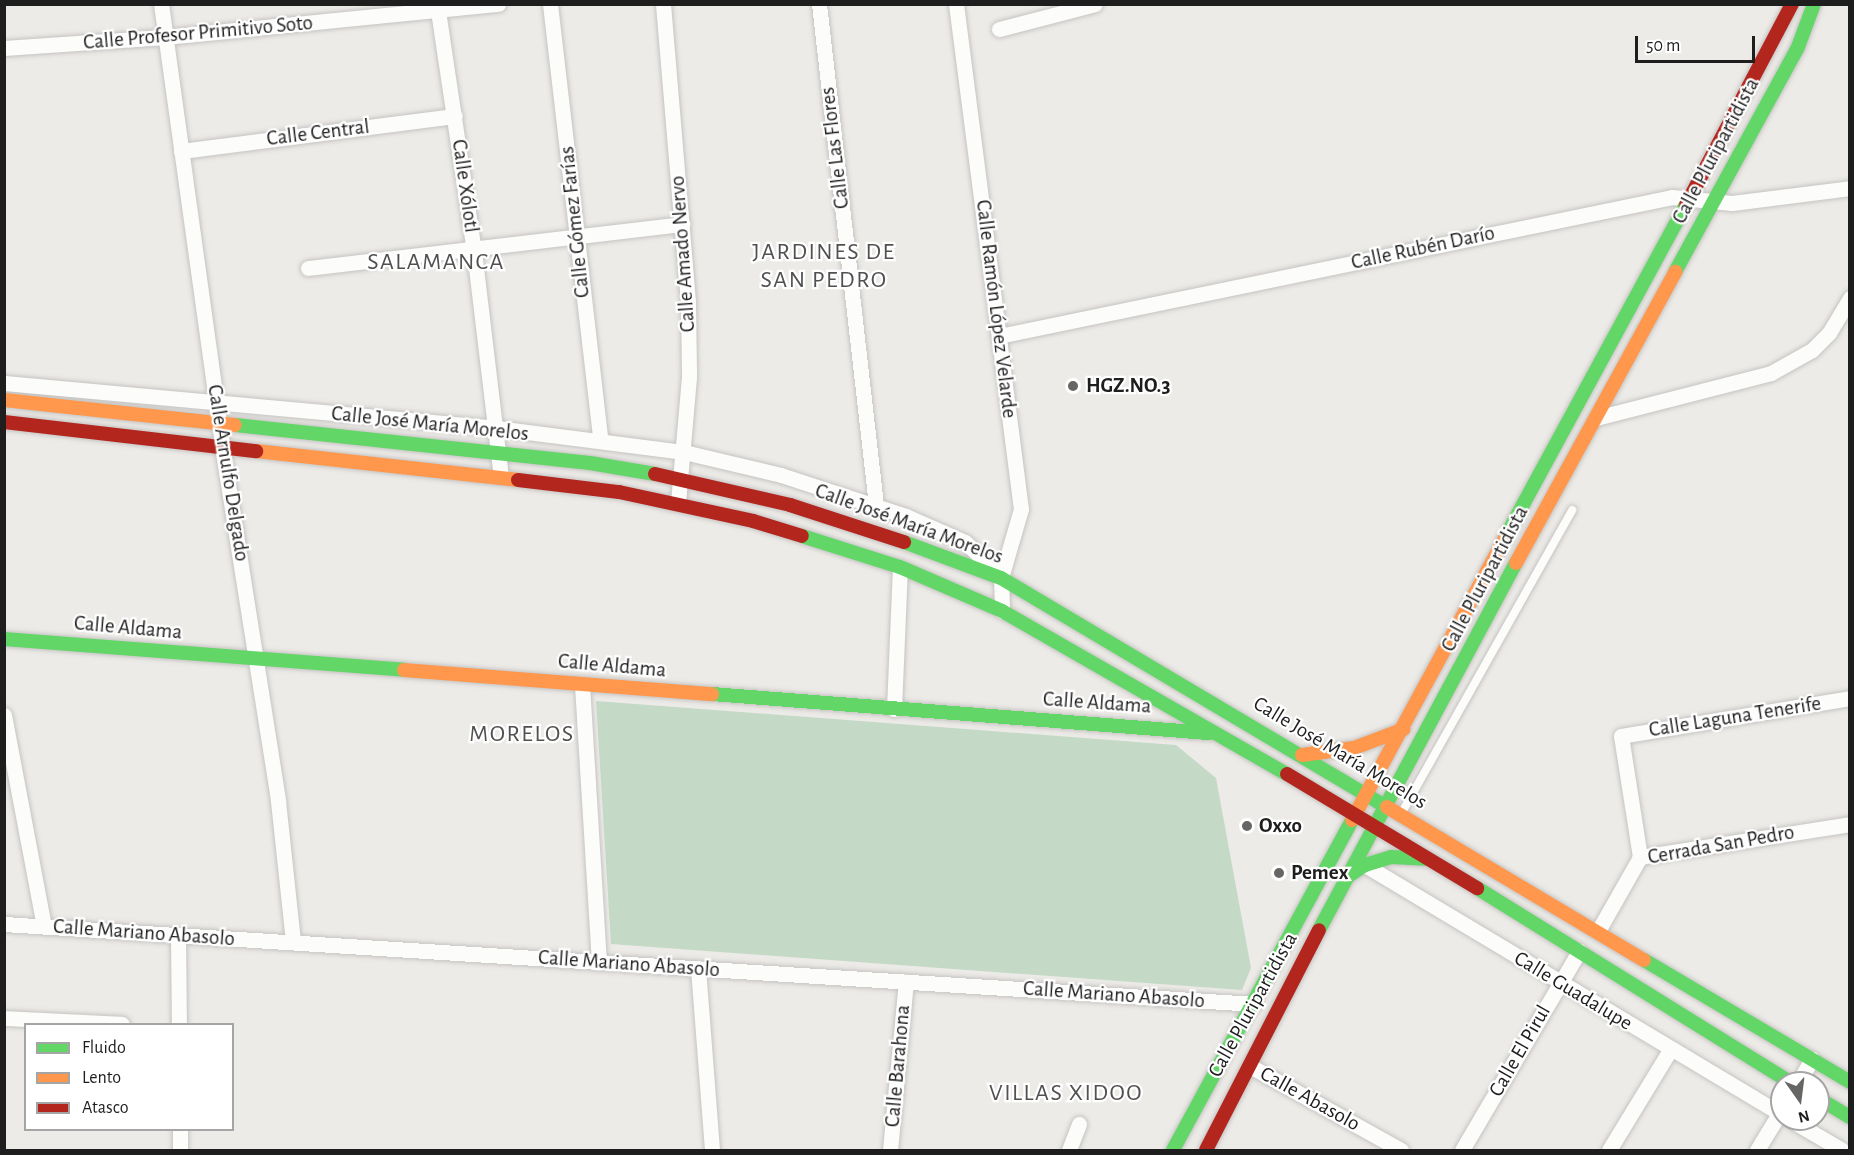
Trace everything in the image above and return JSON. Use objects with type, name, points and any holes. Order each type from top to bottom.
[{"type":"street","name":"Calle Arnulfo Delgado","points":[[160,4],[222,446],[257,660],[293,942]]},
{"type":"street","name":"Calle Profesor Primitivo Soto","points":[[4,48],[165,37],[438,8],[498,4]]},
{"type":"street","name":"Calle Gómez Farías","points":[[550,4],[600,439]]},
{"type":"street","name":"Calle Amado Nervo","points":[[663,4],[682,224],[689,344],[684,452],[678,503]]},
{"type":"street","name":"Calle Las Flores","points":[[819,4],[876,505]]},
{"type":"street","name":"Calle Ramón López Velarde","points":[[957,4],[1021,508],[1001,577],[1002,611]]},
{"type":"street","points":[[999,29],[1095,4]]},
{"type":"street","name":"Calle Pluripartidista","points":[[1173,1150],[1404,729],[1789,16],[1792,4]]},
{"type":"street","name":"Calle Pluripartidista","points":[[1206,1150],[1373,825],[1798,47],[1814,4]]},
{"type":"street","name":"Calle Xólotl","points":[[438,8],[474,251],[501,476]]},
{"type":"street","name":"Calle Central","points":[[181,151],[455,116]]},
{"type":"street","name":"Calle Rubén Darío","points":[[999,336],[1672,197],[1732,203],[1850,188]]},
{"type":"street","points":[[308,268],[577,239],[682,224]]},
{"type":"street","points":[[1596,418],[1772,374],[1812,350],[1828,333],[1850,298]]},
{"type":"street","points":[[4,383],[496,428],[600,439],[684,452],[782,475],[876,505],[965,542],[1001,577]]},
{"type":"street","points":[[75,430],[80,390]]},
{"type":"street","name":"Calle José María Morelos","points":[[4,400],[498,452],[681,479],[843,520],[1001,577],[1850,1082]]},
{"type":"street","points":[[302,431],[304,410]]},
{"type":"street","points":[[382,440],[384,418]]},
{"type":"street","name":"Calle José María Morelos","points":[[4,422],[501,476],[678,503],[763,524],[900,567],[1002,611],[1217,733],[1390,834],[1773,1071]]},
{"type":"street","points":[[894,709],[900,567]]},
{"type":"street","name":"Calle Aldama","points":[[4,639],[1217,733]]},
{"type":"street","points":[[582,685],[599,962]]},
{"type":"street","name":"Calle Laguna Tenerife","points":[[1640,857],[1621,736],[1850,698]]},
{"type":"street","points":[[4,716],[44,926]]},
{"type":"street","points":[[1302,755],[1354,748],[1404,729]]},
{"type":"street","name":"Cerrada San Pedro","points":[[1598,931],[1640,857],[1850,824]]},
{"type":"street","points":[[1347,877],[1365,865],[1391,857],[1432,861]]},
{"type":"street","name":"Calle Guadalupe","points":[[1365,865],[1670,1050],[1770,1107]]},
{"type":"street","name":"Calle Mariano Abasolo","points":[[4,924],[1253,1004]]},
{"type":"street","points":[[178,935],[179,1023]]},
{"type":"street","name":"Calle El Pirul","points":[[1462,1150],[1578,951]]},
{"type":"street","points":[[698,968],[712,1150]]},
{"type":"street","name":"Calle Barahona","points":[[890,1150],[906,982]]},
{"type":"street","points":[[4,1018],[102,1023]]},
{"type":"street","points":[[1609,1150],[1670,1050]]},
{"type":"street","points":[[1805,1071],[1812,1059]]},
{"type":"street","name":"Calle Abasolo","points":[[1250,1066],[1401,1150]]},
{"type":"street","points":[[1830,1105],[1850,1117]]},
{"type":"street","points":[[1070,1150],[1079,1124]]},
{"type":"street","points":[[180,1131],[180,1150]]},
{"type":"street","points":[[1757,1150],[1771,1131]]},
{"type":"street","name":"Calle Guadalupe","points":[[1811,1131],[1842,1150]]},
{"type":"lane","points":[[1390,834],[1572,510]]},
{"type":"green space","points":[[596,701],[1176,745],[1216,778],[1251,968],[1242,990],[611,944]]},
{"type":"traffic: fast","points":[[1675,272],[1798,47],[1814,4]]},
{"type":"traffic: fast","points":[[1506,536],[1686,205]]},
{"type":"traffic: fast","points":[[235,425],[590,463],[655,474]]},
{"type":"traffic: fast","points":[[802,536],[900,567],[1002,611],[1287,774]]},
{"type":"traffic: fast","points":[[904,542],[1001,578],[1387,807]]},
{"type":"traffic: fast","points":[[1319,930],[1516,563]]},
{"type":"traffic: fast","points":[[4,639],[404,670]]},
{"type":"traffic: fast","points":[[712,694],[1209,733]]},
{"type":"traffic: fast","points":[[1173,1150],[1352,820]]},
{"type":"traffic: fast","points":[[1347,877],[1365,865],[1391,857],[1425,859]]},
{"type":"traffic: fast","points":[[1477,888],[1773,1071]]},
{"type":"traffic: fast","points":[[1644,960],[1850,1082]]},
{"type":"traffic: fast","points":[[1830,1105],[1850,1117]]},
{"type":"traffic: slow","points":[[1516,563],[1675,272]]},
{"type":"traffic: slow","points":[[4,400],[235,425]]},
{"type":"traffic: slow","points":[[256,451],[518,480]]},
{"type":"traffic: slow","points":[[1352,820],[1506,536]]},
{"type":"traffic: slow","points":[[404,670],[712,694]]},
{"type":"traffic: slow","points":[[1302,755],[1354,748],[1404,729]]},
{"type":"traffic: slow","points":[[1387,807],[1644,960]]},
{"type":"traffic: jam","points":[[1686,205],[1792,4]]},
{"type":"traffic: jam","points":[[4,422],[256,451]]},
{"type":"traffic: jam","points":[[655,474],[790,505],[904,542]]},
{"type":"traffic: jam","points":[[518,480],[619,492],[753,521],[802,536]]},
{"type":"traffic: jam","points":[[1287,774],[1477,888]]},
{"type":"traffic: jam","points":[[1206,1150],[1319,930]]},
{"type":"place","name":"HGZ.NO.3","points":[[1073,386]]},
{"type":"place","name":"Oxxo","points":[[1247,826]]},
{"type":"place","name":"Pemex","points":[[1279,873]]},
{"type":"district","name":"SALAMANCA","points":[[436,263]]},
{"type":"district","name":"JARDINES DE SAN PEDRO","points":[[824,267]]},
{"type":"district","name":"MORELOS","points":[[522,735]]},
{"type":"district","name":"VILLAS XIDOO","points":[[1066,1094]]}]
